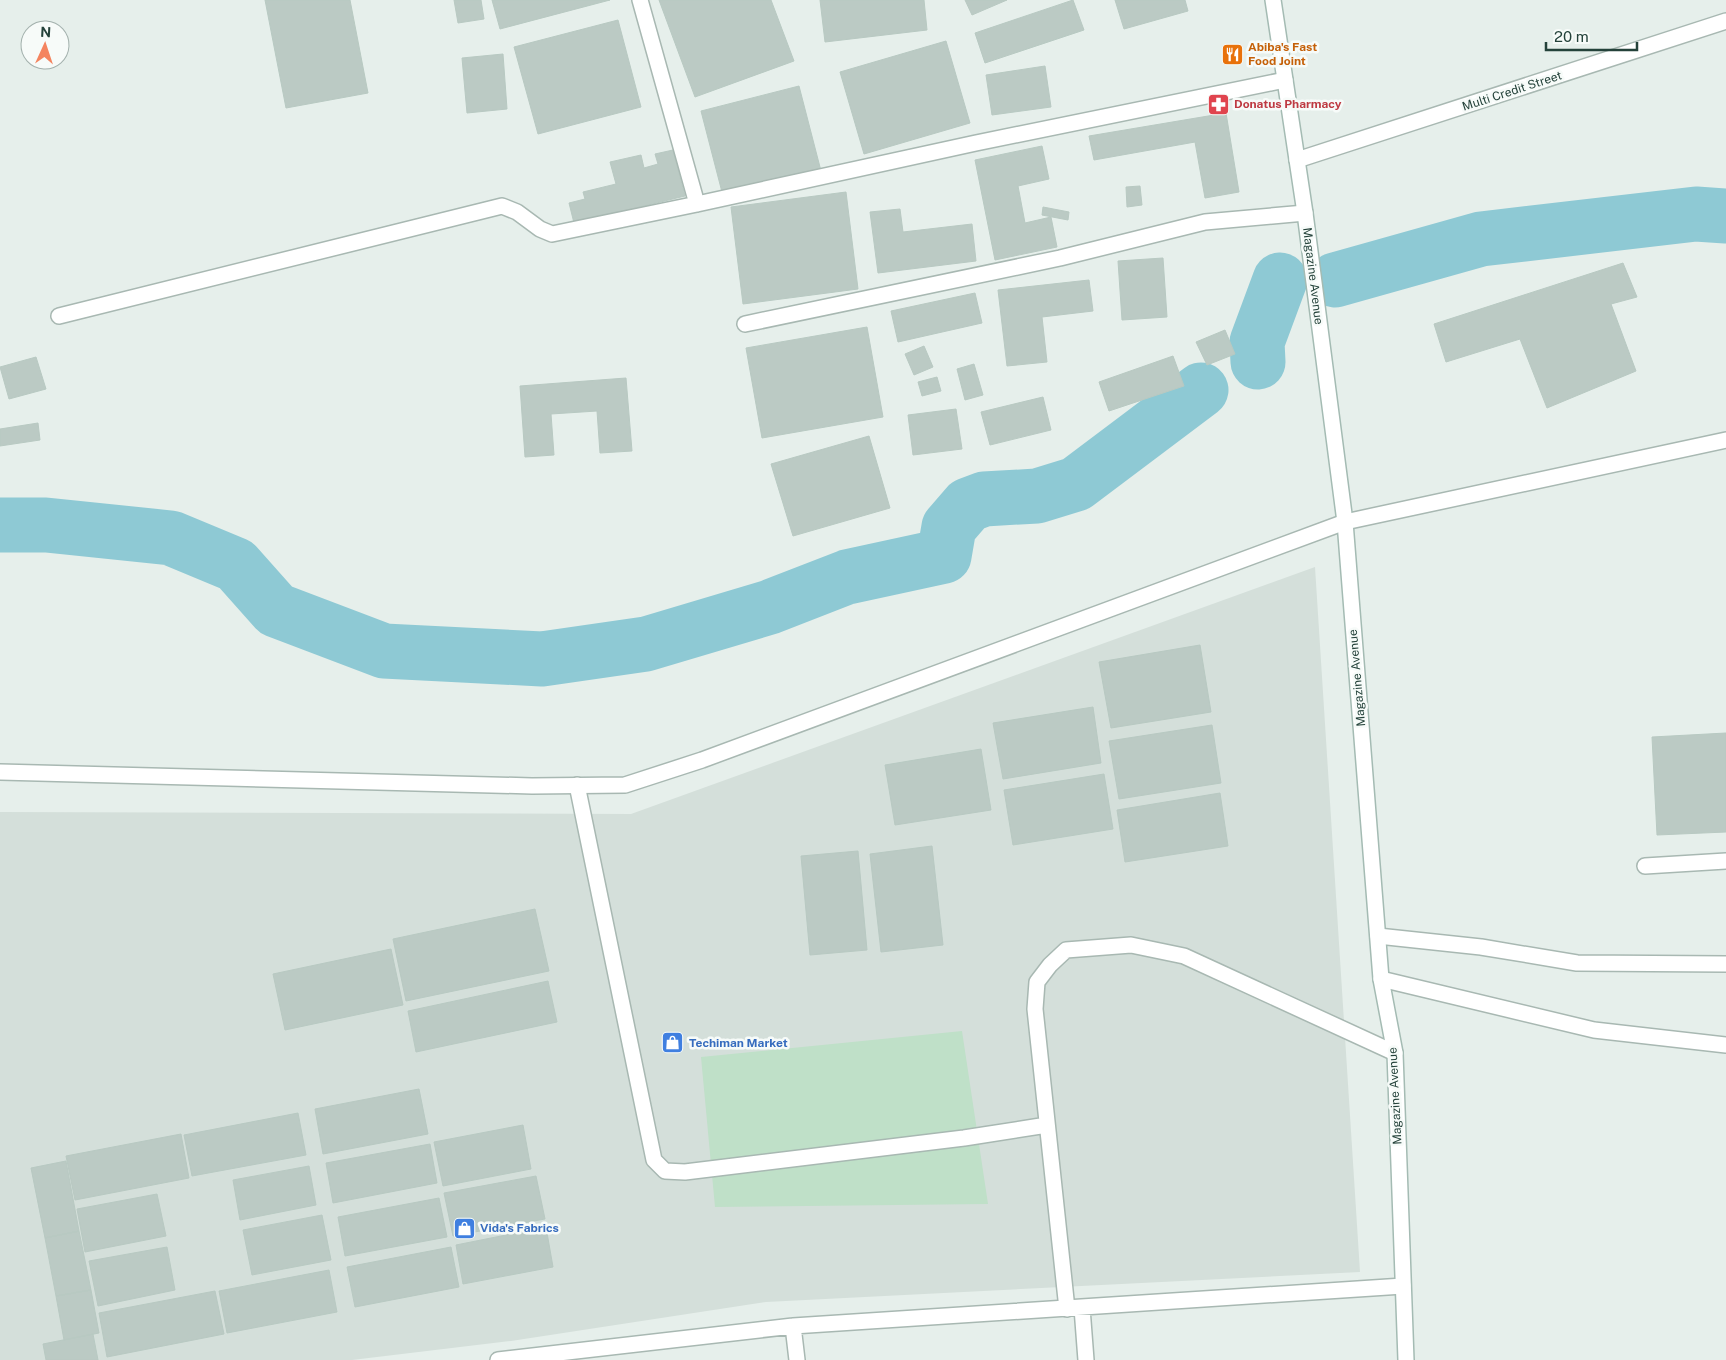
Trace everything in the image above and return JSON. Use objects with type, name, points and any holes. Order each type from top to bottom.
[{"type":"street","points":[[640,0],[697,204]]},
{"type":"street","name":"Magazine Avenue","points":[[1273,0],[1297,160],[1345,522],[1381,979],[1395,1053],[1406,1360]]},
{"type":"street","name":"Multi Credit Street","points":[[1297,160],[1726,21]]},
{"type":"street","points":[[59,316],[502,206],[517,212],[540,229],[552,234],[976,143],[1285,80]]},
{"type":"street","points":[[745,324],[1060,258],[1205,222],[1304,213]]},
{"type":"street","points":[[0,772],[532,786],[625,785],[702,760],[1345,522],[1726,440]]},
{"type":"street","points":[[577,785],[654,1160],[665,1171],[685,1172],[954,1139],[1047,1125]]},
{"type":"street","points":[[1644,866],[1726,861]]},
{"type":"street","points":[[1378,936],[1481,947],[1577,963],[1726,964]]},
{"type":"street","points":[[1067,1309],[1035,1010],[1037,982],[1050,965],[1066,950],[1130,945],[1184,956],[1395,1053]]},
{"type":"street","points":[[1381,979],[1594,1030],[1726,1045]]},
{"type":"street","points":[[498,1360],[559,1356],[793,1326],[1403,1286]]},
{"type":"street","points":[[1082,1308],[1086,1360]]},
{"type":"street","points":[[793,1326],[797,1360]]},
{"type":"shaded area","name":"Techiman Market","points":[[1315,567],[1360,1272],[766,1302],[511,1341],[352,1360],[0,1360],[0,812],[631,814]]},
{"type":"green space","points":[[962,1031],[988,1204],[715,1207],[701,1057]]},
{"type":"building","points":[[265,0],[350,0],[368,93],[286,108]]},
{"type":"building","points":[[454,0],[481,0],[484,19],[458,23]]},
{"type":"building","points":[[492,0],[610,0],[500,29]]},
{"type":"building","points":[[659,0],[771,0],[794,61],[695,97]]},
{"type":"building","points":[[820,0],[924,0],[927,30],[825,42]]},
{"type":"building","points":[[965,0],[1007,0],[972,15]]},
{"type":"building","points":[[1073,0],[1084,30],[985,63],[975,33]]},
{"type":"building","points":[[1115,0],[1185,0],[1188,11],[1124,29]]},
{"type":"building","points":[[618,20],[641,107],[538,134],[514,47]]},
{"type":"building","points":[[946,41],[970,123],[864,154],[840,72]]},
{"type":"building","points":[[503,54],[507,109],[467,113],[462,58]]},
{"type":"building","points":[[1045,66],[1051,107],[992,115],[986,75]]},
{"type":"building","points":[[799,86],[821,171],[723,196],[701,111]]},
{"type":"building","points":[[1226,113],[1239,192],[1205,198],[1195,142],[1094,160],[1089,136]]},
{"type":"building","points":[[1042,146],[1049,179],[1018,186],[1025,223],[1051,217],[1057,247],[995,260],[975,160]]},
{"type":"building","points":[[673,150],[685,196],[574,223],[569,203],[585,199],[583,192],[616,184],[610,162],[641,155],[644,168],[658,164],[655,154]]},
{"type":"building","points":[[1140,186],[1142,205],[1127,207],[1126,187]]},
{"type":"building","points":[[846,192],[858,289],[743,304],[731,207]]},
{"type":"building","points":[[1043,207],[1069,212],[1068,220],[1042,215]]},
{"type":"building","points":[[900,209],[903,232],[972,224],[976,261],[878,273],[870,212]]},
{"type":"building","points":[[1163,258],[1167,317],[1122,320],[1118,261]]},
{"type":"building","points":[[1623,263],[1637,297],[1611,304],[1636,371],[1547,408],[1520,339],[1446,362],[1434,324]]},
{"type":"building","points":[[1089,280],[1093,311],[1042,317],[1047,362],[1007,366],[998,290]]},
{"type":"building","points":[[975,293],[982,323],[898,342],[891,311]]},
{"type":"building","points":[[867,327],[883,417],[762,438],[746,348]]},
{"type":"building","points":[[1225,330],[1235,354],[1207,365],[1196,342]]},
{"type":"building","points":[[924,346],[933,367],[914,375],[905,354]]},
{"type":"building","points":[[1173,356],[1184,386],[1109,411],[1099,382]]},
{"type":"building","points":[[36,357],[46,389],[9,399],[0,367]]},
{"type":"building","points":[[974,364],[983,395],[965,400],[957,369]]},
{"type":"building","points":[[937,377],[941,391],[922,396],[918,382]]},
{"type":"building","points":[[626,378],[632,451],[600,453],[597,411],[551,414],[554,455],[525,457],[520,386]]},
{"type":"building","points":[[1043,397],[1051,430],[990,445],[981,412]]},
{"type":"building","points":[[956,409],[962,449],[913,455],[908,415]]},
{"type":"building","points":[[38,423],[40,440],[0,446],[0,429]]},
{"type":"building","points":[[869,436],[890,508],[793,536],[771,464]]},
{"type":"building","points":[[1200,645],[1211,712],[1111,728],[1099,662]]},
{"type":"building","points":[[1093,707],[1101,763],[1003,779],[993,723]]},
{"type":"building","points":[[1212,725],[1221,783],[1119,799],[1109,741]]},
{"type":"building","points":[[1726,733],[1726,832],[1657,835],[1652,737]]},
{"type":"building","points":[[981,749],[991,810],[895,825],[885,765]]},
{"type":"building","points":[[1104,774],[1113,829],[1013,845],[1004,790]]},
{"type":"building","points":[[1220,793],[1228,846],[1125,862],[1117,810]]},
{"type":"building","points":[[932,846],[943,945],[881,952],[870,854]]},
{"type":"building","points":[[858,851],[867,950],[810,955],[801,856]]},
{"type":"building","points":[[535,909],[549,971],[406,1001],[393,939]]},
{"type":"building","points":[[391,949],[403,1005],[285,1030],[273,974]]},
{"type":"building","points":[[548,981],[557,1022],[416,1052],[408,1011]]},
{"type":"building","points":[[419,1089],[428,1134],[323,1154],[315,1109]]},
{"type":"building","points":[[298,1113],[306,1155],[192,1176],[184,1135]]},
{"type":"building","points":[[523,1125],[531,1169],[443,1186],[434,1142]]},
{"type":"building","points":[[181,1134],[189,1178],[75,1200],[66,1156]]},
{"type":"building","points":[[430,1144],[437,1183],[333,1203],[326,1163]]},
{"type":"building","points":[[66,1161],[79,1231],[45,1238],[31,1168]]},
{"type":"building","points":[[309,1166],[316,1205],[240,1220],[233,1180]]},
{"type":"building","points":[[536,1176],[545,1219],[453,1236],[444,1193]]},
{"type":"building","points":[[157,1194],[166,1236],[85,1252],[77,1209]]},
{"type":"building","points":[[439,1198],[447,1237],[345,1256],[338,1217]]},
{"type":"building","points":[[322,1215],[331,1260],[252,1275],[243,1230]]},
{"type":"building","points":[[546,1227],[553,1267],[463,1284],[456,1245]]},
{"type":"building","points":[[79,1231],[91,1290],[56,1296],[45,1238]]},
{"type":"building","points":[[167,1247],[175,1290],[98,1306],[89,1261]]},
{"type":"building","points":[[451,1247],[459,1287],[355,1307],[347,1267]]},
{"type":"building","points":[[329,1270],[337,1312],[227,1333],[219,1291]]},
{"type":"building","points":[[91,1290],[99,1333],[64,1340],[56,1296]]},
{"type":"building","points":[[215,1291],[224,1334],[107,1357],[99,1313]]},
{"type":"building","points":[[93,1334],[98,1360],[46,1360],[43,1344]]},
{"type":"waterway","points":[[1335,280],[1481,239],[1696,214],[1726,216]]},
{"type":"waterway","points":[[1258,362],[1257,342],[1280,280]]},
{"type":"waterway","points":[[0,525],[46,525],[171,538],[236,565],[276,610],[384,651],[542,659],[646,644],[770,607],[847,577],[944,556],[949,527],[968,505],[984,499],[1037,496],[1076,484],[1201,390]]},
{"type":"place","name":"Abiba's Fast Food Joint","points":[[1232,54]]},
{"type":"place","name":"Donatus Pharmacy","points":[[1218,104]]},
{"type":"place","name":"Techiman Market","points":[[673,1043]]},
{"type":"place","name":"Vida's Fabrics","points":[[464,1228]]}]
